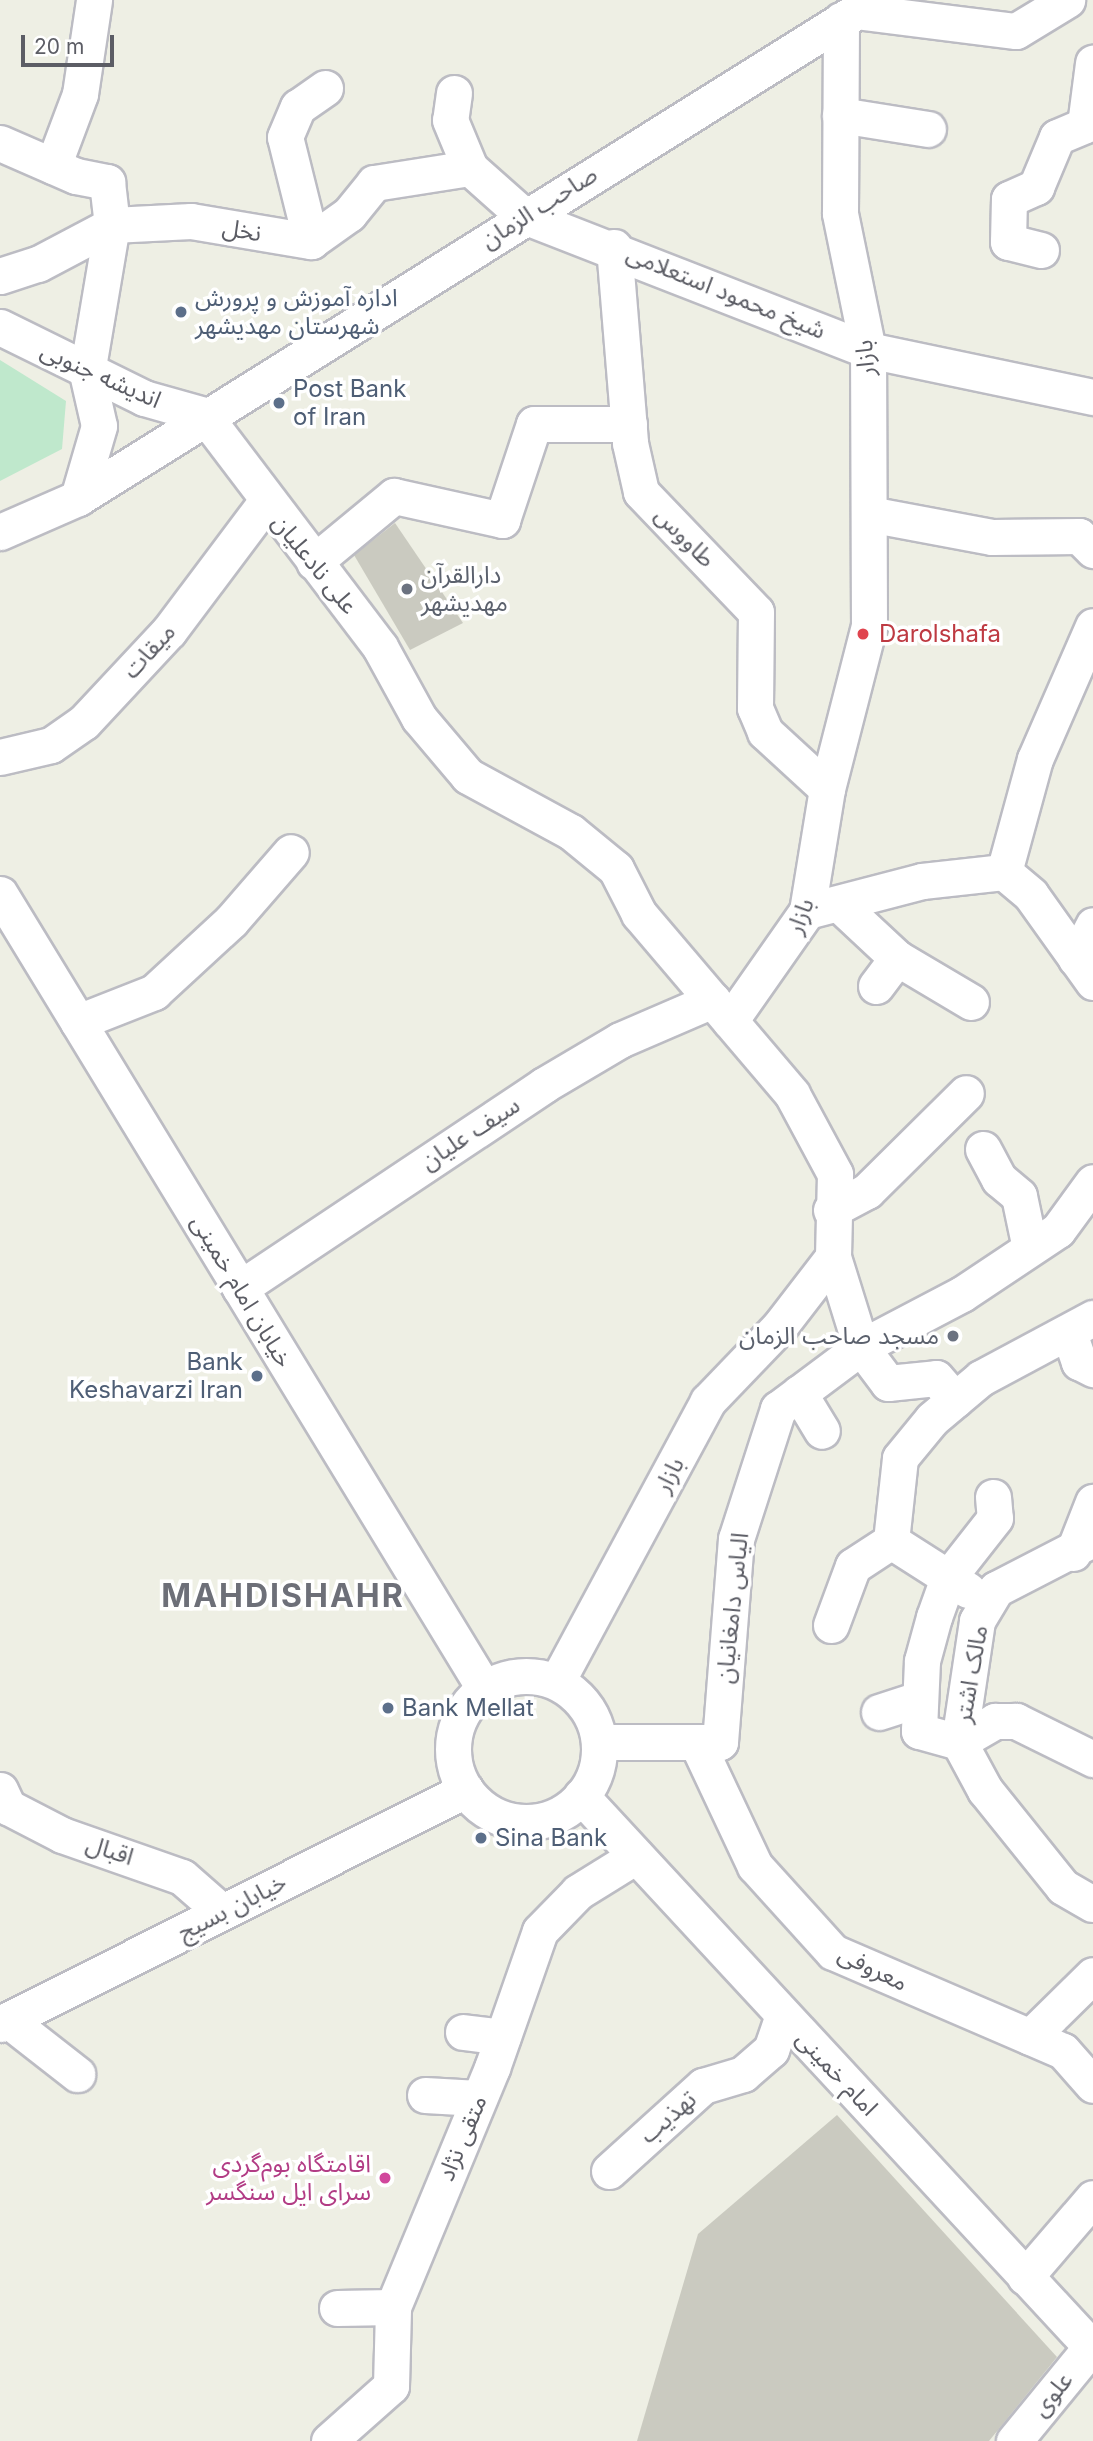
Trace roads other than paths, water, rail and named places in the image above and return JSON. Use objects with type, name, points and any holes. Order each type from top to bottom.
[{"type":"street","points":[[53,166],[80,94],[94,0]]},
{"type":"street","points":[[857,11],[1016,31],[1068,0]]},
{"type":"street","name":"بازار","points":[[722,1011],[823,907],[827,789],[869,626],[868,350],[840,213],[840,115],[857,11]]},
{"type":"street","name":"صاحب الزمان","points":[[0,532],[78,498],[204,415],[857,11]]},
{"type":"street","points":[[1041,250],[1008,242],[1009,199],[1036,187],[1057,137],[1085,125],[1093,63]]},
{"type":"street","points":[[325,88],[298,107],[285,137],[311,242],[349,214],[374,183],[470,169]]},
{"type":"street","points":[[454,93],[450,120],[470,169],[524,216]]},
{"type":"street","points":[[840,115],[928,129]]},
{"type":"street","points":[[0,142],[53,166],[107,182],[111,225],[87,373],[99,426],[78,498]]},
{"type":"street","name":"شیخ محمود استعلامی","points":[[524,216],[614,247],[868,350],[1093,397]]},
{"type":"street","name":"نخل","points":[[0,276],[38,264],[111,225],[191,221],[311,242]]},
{"type":"street","name":"طاووس","points":[[614,247],[629,424],[641,492],[757,612],[755,708],[765,732],[827,789]]},
{"type":"street","name":"اندیشه جنوبی","points":[[0,327],[87,373],[204,415]]},
{"type":"street","name":"علی نادعلیان","points":[[204,415],[266,502],[380,647],[419,718],[468,776],[571,832],[616,869],[639,914],[722,1011]]},
{"type":"street","points":[[314,562],[394,496],[502,520],[534,424],[629,424]]},
{"type":"street","name":"میقات","points":[[0,757],[51,745],[84,722],[169,631],[266,502]]},
{"type":"street","points":[[869,514],[992,537],[1079,536],[1093,550]]},
{"type":"street","points":[[1004,872],[1035,759],[1093,626]]},
{"type":"street","points":[[78,1022],[155,992],[231,922],[291,852]]},
{"type":"street","points":[[823,907],[922,881],[1004,872],[1031,895],[1085,970]]},
{"type":"street","name":"خیابان امام خمینی","points":[[0,894],[11,931],[78,1022],[484,1688]]},
{"type":"street","points":[[823,907],[897,958],[971,1002]]},
{"type":"street","points":[[1085,970],[1093,925]]},
{"type":"street","points":[[876,986],[897,958]]},
{"type":"street","points":[[722,1011],[792,1094],[835,1174],[831,1210],[833,1257],[860,1348],[888,1383],[936,1378],[955,1400]]},
{"type":"street","name":"سیف علیان","points":[[240,1288],[544,1085],[620,1041],[722,1011]]},
{"type":"street","points":[[831,1210],[867,1191],[966,1093]]},
{"type":"street","points":[[983,1149],[999,1179],[1019,1196],[1030,1248]]},
{"type":"street","name":"الیاس دامغانیان","points":[[708,1742],[736,1539],[778,1409],[860,1348],[1058,1230],[1093,1182]]},
{"type":"street","name":"بازار","points":[[557,1682],[708,1401],[779,1328],[833,1257]]},
{"type":"street","points":[[1081,1325],[1079,1362],[1093,1368]]},
{"type":"street","points":[[891,1541],[900,1458],[955,1400],[981,1378],[1081,1325]]},
{"type":"street","points":[[799,1393],[822,1431]]},
{"type":"street","points":[[993,1497],[995,1518],[948,1578],[922,1661],[917,1700],[919,1731],[959,1742],[995,1721],[1016,1721],[1093,1759]]},
{"type":"street","points":[[1083,1546],[1093,1502]]},
{"type":"street","points":[[891,1541],[989,1602]]},
{"type":"street","points":[[831,1625],[853,1566],[891,1541]]},
{"type":"street","name":"مالک اشتر","points":[[1083,1546],[996,1589],[977,1621],[959,1742],[985,1790],[1063,1887],[1093,1904]]},
{"type":"street","points":[[520,1675],[557,1682],[586,1706],[599,1742],[592,1780],[581,1796],[550,1818],[512,1821],[494,1815],[465,1790],[456,1773],[453,1735],[470,1701],[484,1688],[520,1675]]},
{"type":"street","points":[[879,1712],[917,1700]]},
{"type":"street","points":[[599,1742],[708,1742]]},
{"type":"street","name":"معروفی","points":[[708,1742],[755,1866],[833,1952],[1063,2052],[1093,2085]]},
{"type":"street","name":"اقبال","points":[[0,1790],[8,1807],[62,1835],[182,1877],[222,1912]]},
{"type":"street","name":"خیابان بسیج","points":[[4,2022],[465,1790]]},
{"type":"street","name":"امام خمینی","points":[[581,1796],[1092,2348]]},
{"type":"street","name":"متقی نژاد","points":[[329,2441],[391,2386],[393,2307],[503,2037],[540,1931],[578,1892],[636,1856]]},
{"type":"street","points":[[1030,2037],[1093,1975]]},
{"type":"street","name":"تهذیب","points":[[609,2171],[703,2086],[743,2074],[771,2050],[783,2015]]},
{"type":"street","points":[[4,2022],[76,2074]]},
{"type":"street","points":[[463,2032],[503,2037]]},
{"type":"street","points":[[425,2095],[478,2098]]},
{"type":"street","points":[[1025,2277],[1093,2198]]},
{"type":"street","points":[[337,2308],[393,2307]]},
{"type":"street","name":"علوی","points":[[1014,2441],[1092,2348]]},
{"type":"place","name":"اداره آموزش و پرورش شهرستان مهدیشهر","points":[[181,312]]},
{"type":"place","name":"Post Bank of Iran","points":[[279,403]]},
{"type":"place","name":"دارالقرآن مهدیشهر","points":[[407,589]]},
{"type":"place","name":"Darolshafa","points":[[863,634]]},
{"type":"place","name":"مسجد صاحب الزمان","points":[[953,1336]]},
{"type":"place","name":"Bank Keshavarzi Iran","points":[[257,1376]]},
{"type":"place","name":"Bank Mellat","points":[[388,1708]]},
{"type":"place","name":"Sina Bank","points":[[481,1838]]},
{"type":"place","name":"اقامتگاه بوم‌گردی سرای ایل سنگسر","points":[[385,2178]]},
{"type":"district","name":"MAHDISHAHR","points":[[283,1596]]}]
